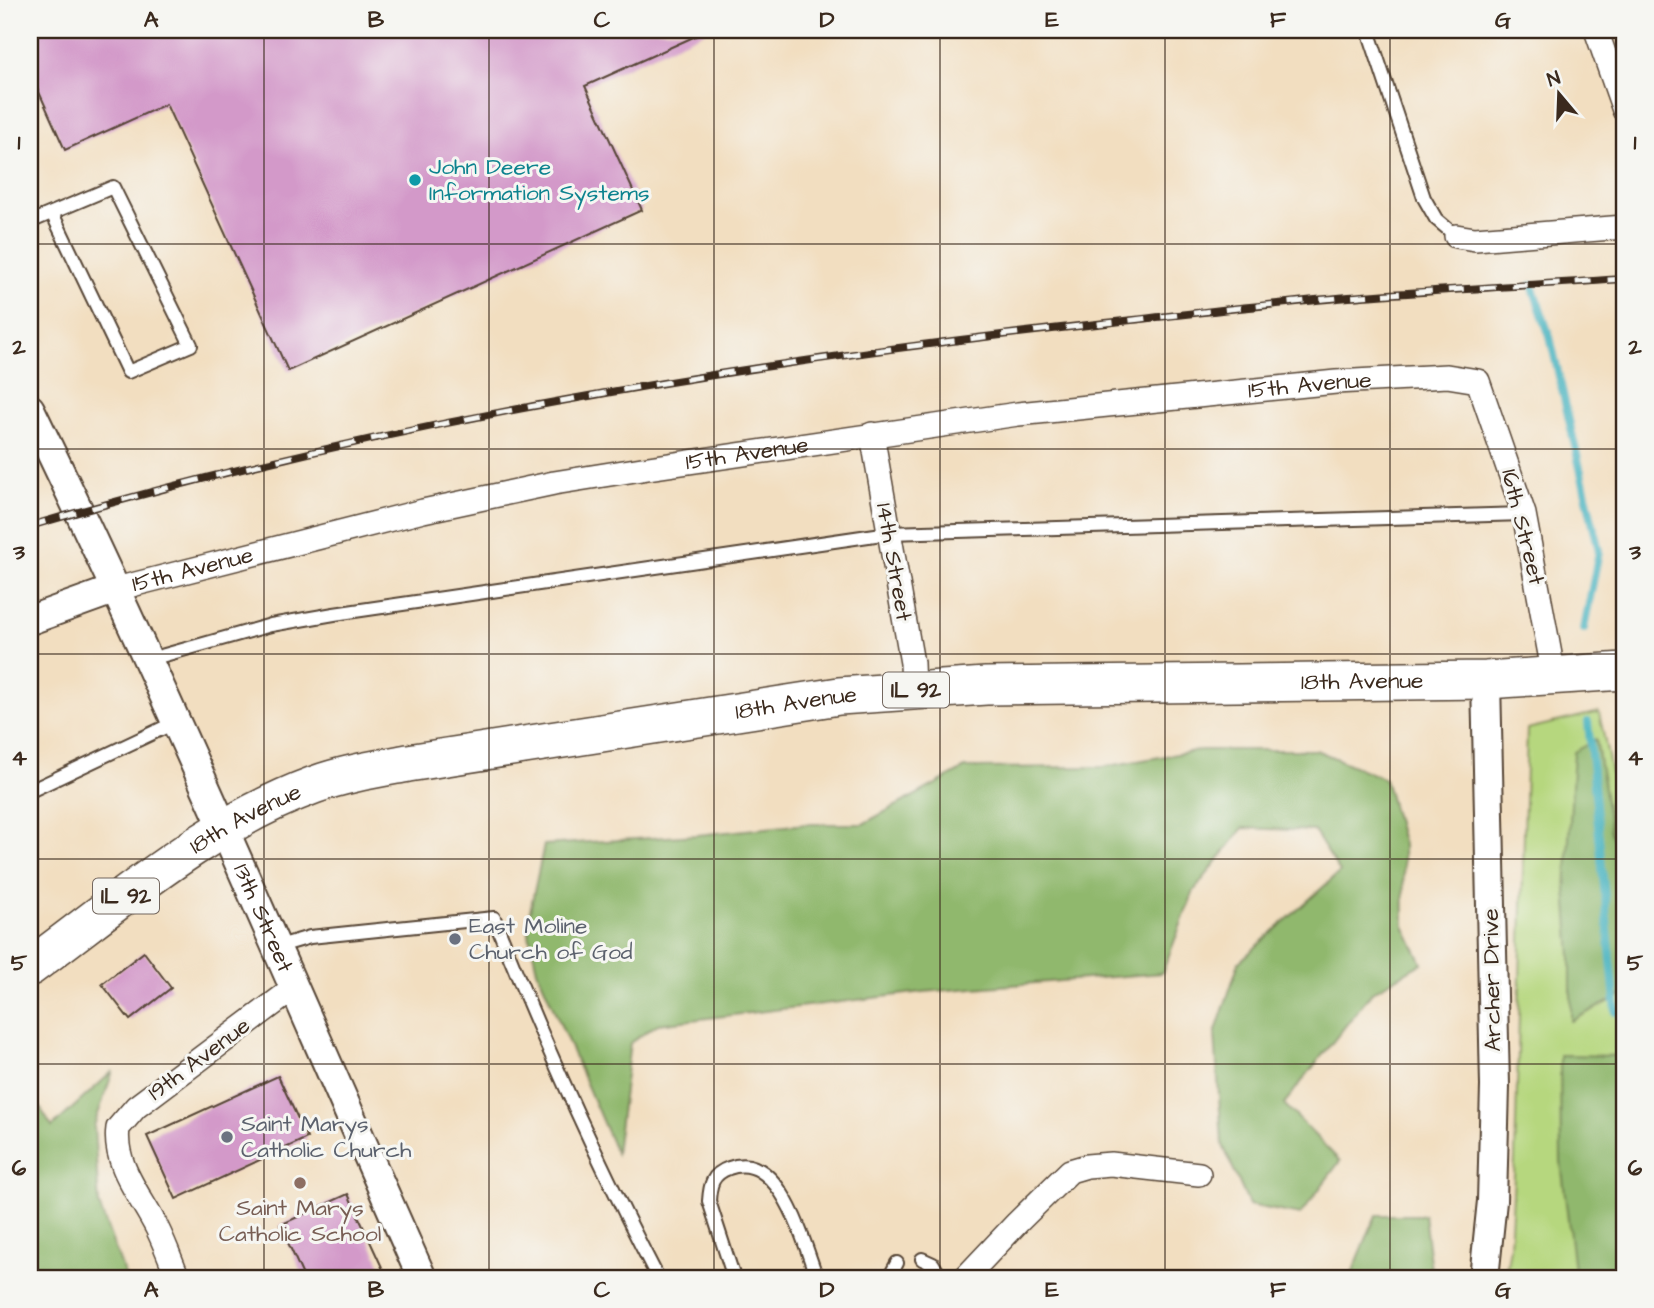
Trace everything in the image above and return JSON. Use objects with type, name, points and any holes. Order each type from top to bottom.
[{"type":"main road","name":"18th Avenue","points":[[30,967],[189,850],[253,811],[316,784],[369,770],[839,696],[913,690],[986,686],[1486,680],[1624,671]]},
{"type":"street","points":[[1596,30],[1624,110]]},
{"type":"street","points":[[1455,236],[1475,239],[1624,227]]},
{"type":"street","name":"15th Avenue","points":[[30,620],[116,589],[423,511],[541,486],[1018,414],[1336,382],[1447,376],[1478,381]]},
{"type":"street","name":"16th Street","points":[[1478,381],[1524,514],[1554,676]]},
{"type":"street","name":"13th Street","points":[[33,422],[116,589],[422,1278]]},
{"type":"street","name":"14th Street","points":[[872,434],[912,663],[913,690]]},
{"type":"street","name":"Archer Drive","points":[[1483,1278],[1492,1201],[1495,1086],[1486,680]]},
{"type":"street","name":"19th Avenue","points":[[178,1278],[157,1229],[125,1171],[118,1152],[118,1128],[136,1107],[293,989]]},
{"type":"street","points":[[968,1277],[1070,1171],[1111,1164],[1199,1174]]},
{"type":"lane","points":[[1368,30],[1424,198],[1436,219],[1455,236]]},
{"type":"lane","points":[[30,222],[113,187],[191,345],[128,372],[52,213]]},
{"type":"lane","points":[[147,661],[271,625],[334,614],[889,533],[1524,514]]},
{"type":"lane","points":[[30,791],[176,722]]},
{"type":"lane","points":[[276,947],[310,937],[494,918],[531,1011],[608,1182],[658,1278]]},
{"type":"lane","points":[[734,1278],[709,1201],[713,1177],[736,1165],[749,1165],[764,1172],[780,1191],[797,1224],[817,1278]]},
{"type":"lane","points":[[922,1259],[933,1264],[941,1278]]},
{"type":"lane","points":[[889,1278],[897,1263]]},
{"type":"green space","points":[[1599,712],[1624,835],[1624,1278],[1505,1278],[1510,1247],[1515,1158],[1527,729]]},
{"type":"green space","points":[[1596,739],[1611,832],[1624,869],[1624,994],[1571,1021],[1571,956],[1566,890],[1574,752]]},
{"type":"green space","points":[[1200,750],[1316,750],[1385,779],[1403,845],[1404,926],[1422,963],[1372,992],[1284,1104],[1340,1161],[1300,1215],[1249,1205],[1222,1143],[1215,1034],[1239,962],[1340,872],[1314,831],[1243,828],[1194,891],[1162,973],[923,992],[658,1024],[630,1043],[616,1153],[537,970],[527,925],[544,845],[697,835],[806,824],[863,824],[965,768],[1103,767]]},
{"type":"green space","points":[[1560,1055],[1624,1056],[1624,1278],[1575,1278],[1561,1162]]},
{"type":"green space","points":[[113,1071],[94,1126],[99,1205],[126,1278],[30,1278],[30,1091],[52,1127]]},
{"type":"green space","points":[[1376,1215],[1424,1215],[1432,1278],[1338,1278],[1351,1276]]},
{"type":"building","name":"John Deere Information Systems","points":[[30,30],[709,30],[585,86],[642,210],[288,371],[166,104],[65,150],[30,72]]},
{"type":"building","points":[[144,952],[171,988],[130,1020],[102,984]]},
{"type":"building","name":"Saint Marys Catholic Church","points":[[278,1076],[307,1138],[176,1199],[147,1136]]},
{"type":"building","points":[[348,1194],[387,1278],[304,1278],[280,1225]]},
{"type":"waterway","points":[[1532,285],[1550,337],[1599,551],[1584,629]]},
{"type":"waterway","points":[[1588,722],[1616,1012]]},
{"type":"waterway","points":[[1619,1046],[1624,1095]]},
{"type":"railway","points":[[30,526],[295,456],[564,400],[699,377],[970,339],[1258,306],[1383,294],[1624,279]]},
{"type":"place","name":"John Deere Information Systems","points":[[415,180]]},
{"type":"place","name":"East Moline Church of God","points":[[455,939]]},
{"type":"place","name":"Saint Marys Catholic Church","points":[[227,1137]]},
{"type":"place","name":"Saint Marys Catholic School","points":[[300,1183]]}]
